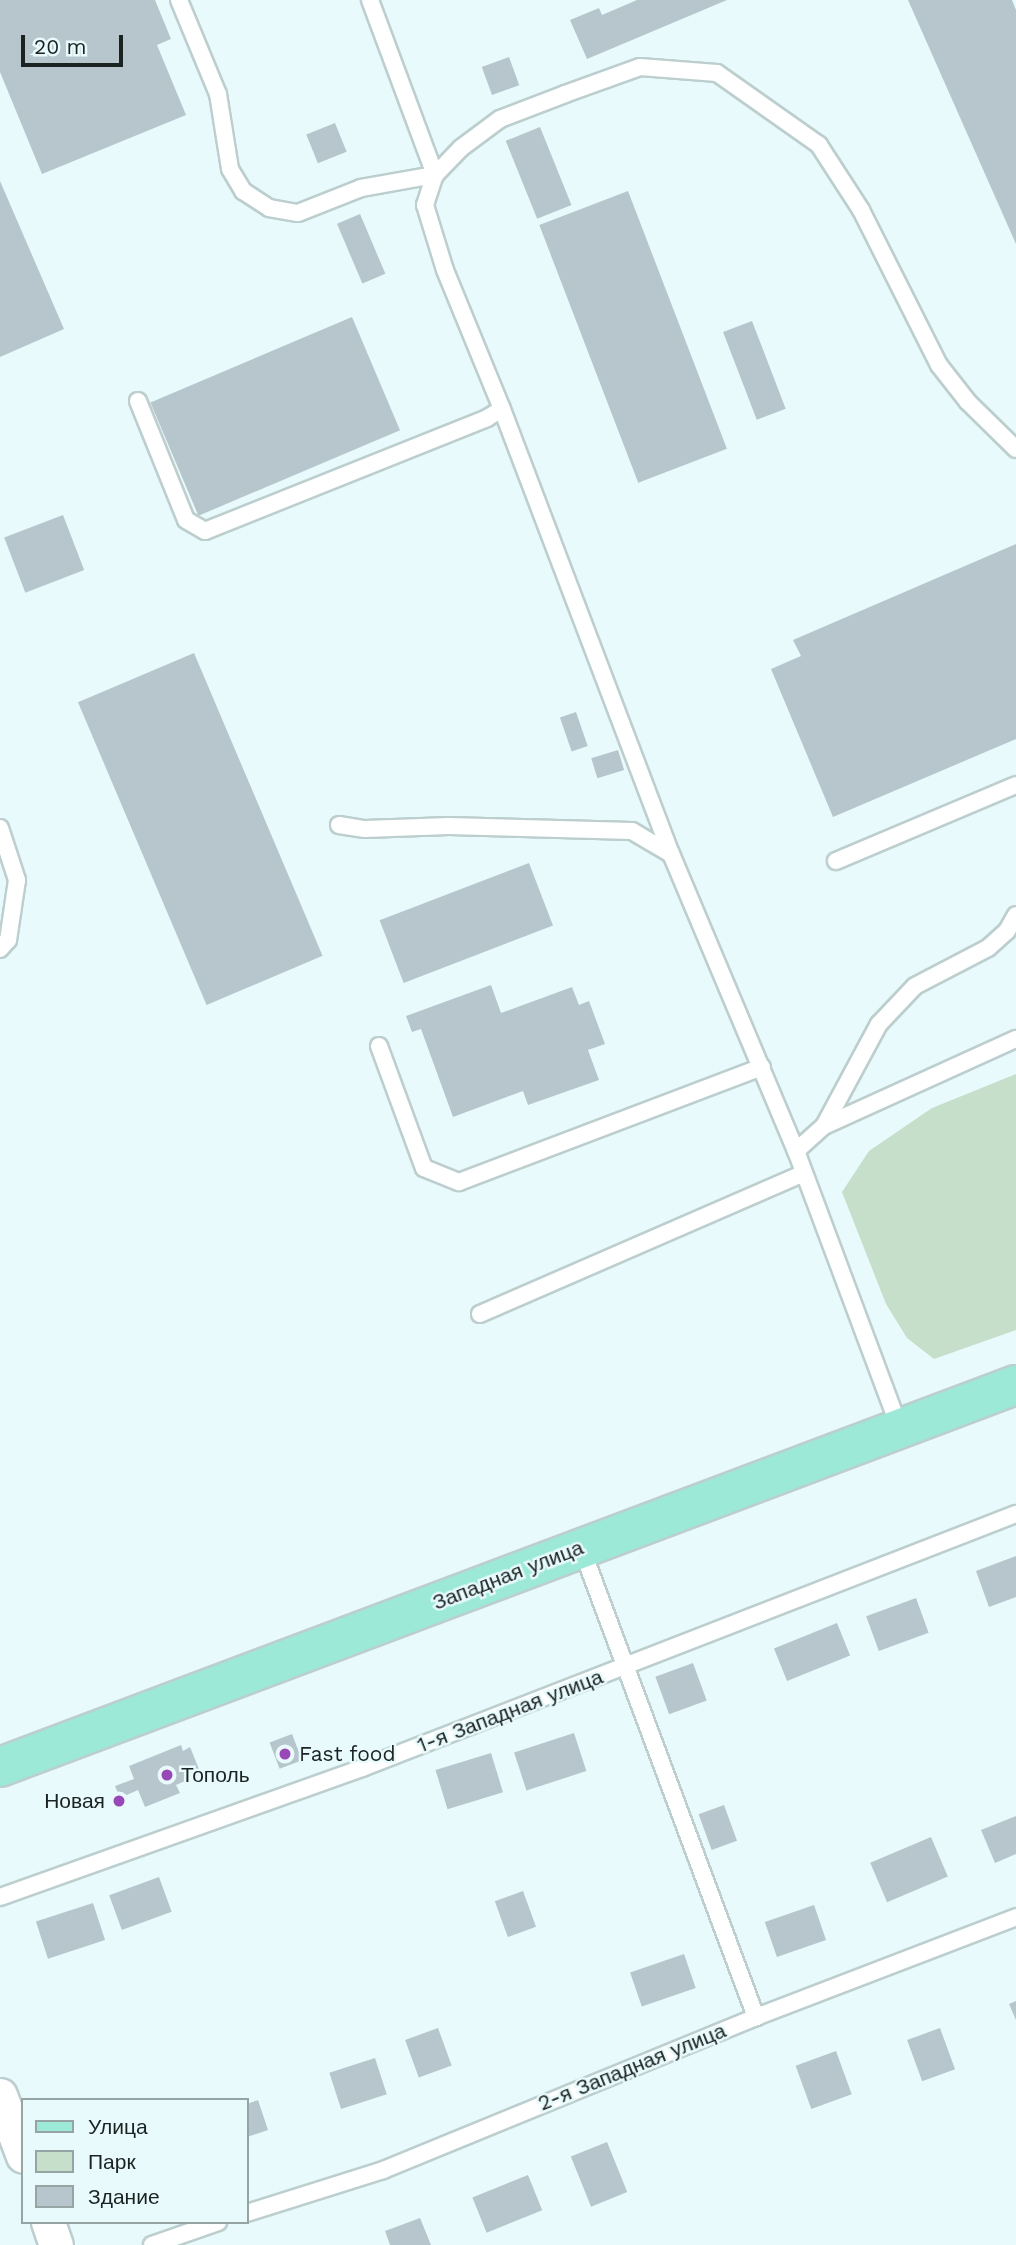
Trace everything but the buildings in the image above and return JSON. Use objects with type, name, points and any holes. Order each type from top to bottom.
[{"type":"main road","name":"Западная улица","points":[[0,1767],[1016,1385]]},
{"type":"street","points":[[0,2095],[21,2151]]},
{"type":"street","points":[[49,2224],[56,2245]]},
{"type":"lane","points":[[179,0],[218,94],[230,169],[243,191],[269,208],[298,214],[361,188],[435,175]]},
{"type":"lane","points":[[370,0],[435,175]]},
{"type":"lane","points":[[900,1429],[796,1151],[671,854],[502,409],[432,233],[425,205],[435,175],[461,148],[500,119],[603,80],[640,67],[717,74],[820,145],[861,210],[939,365],[968,402],[1016,449]]},
{"type":"lane","points":[[138,401],[186,520],[205,531],[474,423],[502,409]]},
{"type":"lane","points":[[836,861],[1016,785]]},
{"type":"lane","points":[[339,825],[365,829],[449,826],[632,831],[671,854]]},
{"type":"lane","points":[[0,828],[17,880],[3,942]]},
{"type":"lane","points":[[824,1126],[879,1024],[915,986],[988,948],[1007,930],[1016,915]]},
{"type":"lane","points":[[796,1151],[824,1126],[1016,1039]]},
{"type":"lane","points":[[379,1046],[424,1168],[459,1182],[762,1067]]},
{"type":"lane","points":[[480,1314],[804,1173]]},
{"type":"lane","name":"1-я Западная улица","points":[[0,1897],[349,1773],[1016,1514]]},
{"type":"lane","points":[[581,1547],[628,1666],[756,2017]]},
{"type":"lane","name":"2-я Западная улица","points":[[248,2213],[383,2170],[756,2017],[1016,1917]]},
{"type":"lane","points":[[152,2245],[212,2224]]},
{"type":"green space","points":[[1016,1074],[1016,1330],[934,1359],[907,1338],[886,1304],[842,1192],[869,1151],[932,1108]]},
{"type":"place","name":"Fast food","points":[[285,1754]]},
{"type":"place","name":"Тополь","points":[[167,1775]]},
{"type":"place","name":"Новая","points":[[119,1801]]}]
